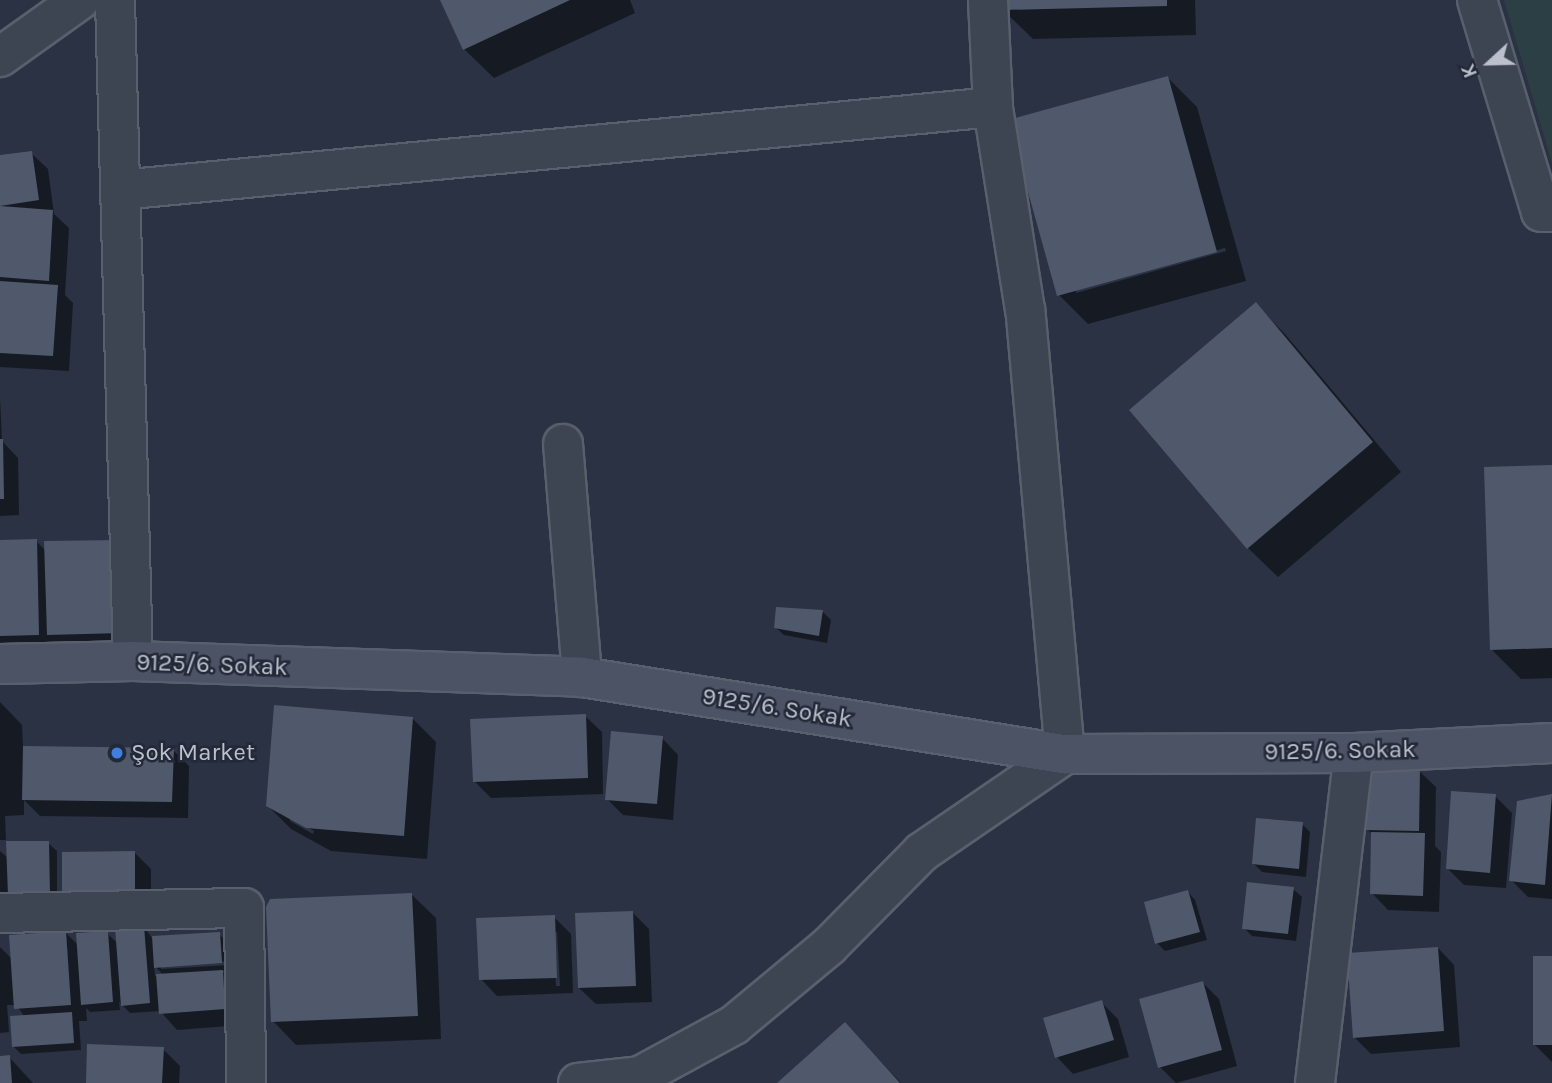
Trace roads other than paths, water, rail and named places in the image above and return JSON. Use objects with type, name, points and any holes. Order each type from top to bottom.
[{"type":"main road","name":"9125/6. Sokak","points":[[0,664],[133,662],[583,677],[1065,754],[1354,753],[1552,743]]},
{"type":"street","points":[[0,57],[80,0]]},
{"type":"street","points":[[115,0],[133,662]]},
{"type":"street","points":[[578,1083],[640,1076],[734,1024],[828,946],[922,852],[1065,754],[1025,310],[993,107],[988,0]]},
{"type":"street","points":[[1477,0],[1541,212],[1552,212]]},
{"type":"street","points":[[120,190],[993,107]]},
{"type":"street","points":[[563,444],[583,677]]},
{"type":"street","points":[[1315,1083],[1354,753]]},
{"type":"street","points":[[0,913],[244,908],[246,1083]]},
{"type":"place","name":"Şok Market","points":[[117,753]]}]
